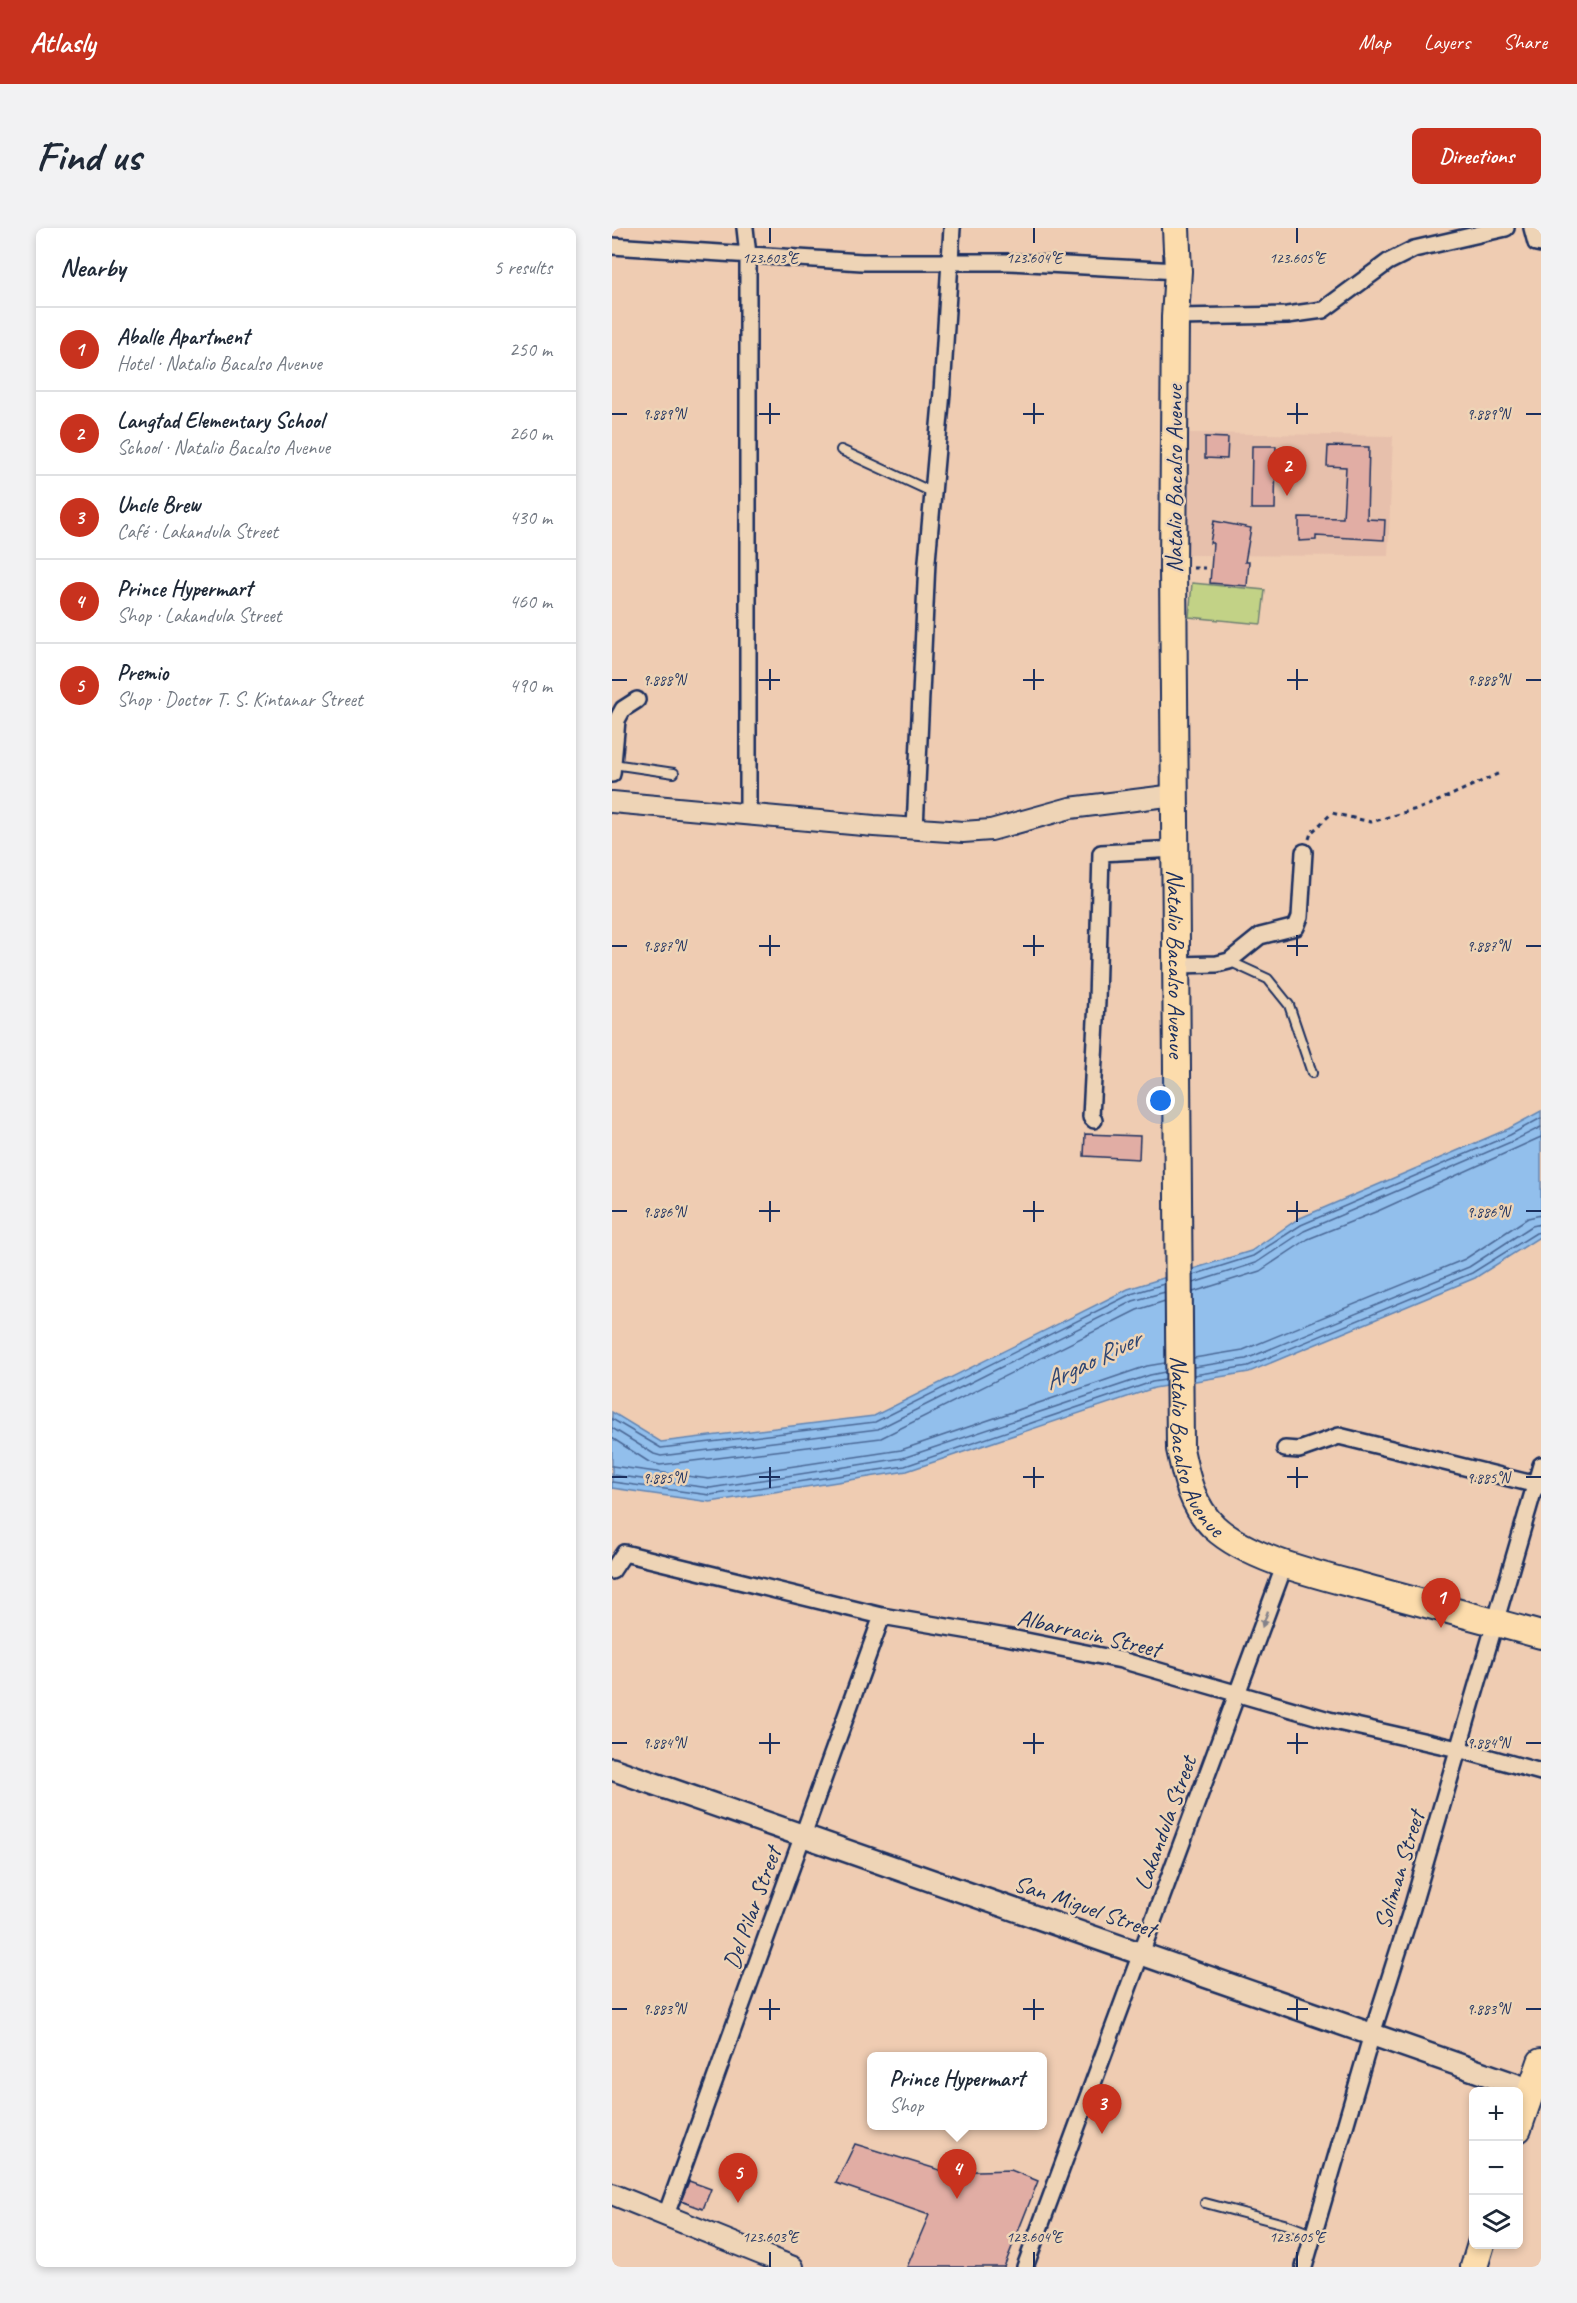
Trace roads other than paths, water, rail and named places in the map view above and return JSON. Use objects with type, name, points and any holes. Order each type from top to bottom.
[{"type":"highway","name":"Natalio Bacalso Avenue","points":[[1176,228],[1178,271],[1175,317],[1173,567],[1178,965],[1180,1449],[1186,1481],[1198,1506],[1213,1526],[1236,1544],[1285,1564],[1541,1635]]},
{"type":"highway","points":[[1523,2119],[1536,2092],[1541,2062]]},
{"type":"highway","points":[[1474,2267],[1479,2249]]},
{"type":"main road","name":"San Miguel Street","points":[[612,1769],[1536,2092]]},
{"type":"street","points":[[746,228],[748,255],[748,813]]},
{"type":"street","points":[[915,829],[927,561],[952,228]]},
{"type":"street","points":[[1175,317],[1287,315],[1323,310],[1388,262],[1414,249],[1506,228]]},
{"type":"street","points":[[1532,228],[1536,243],[1541,244]]},
{"type":"street","points":[[612,246],[862,262],[951,261],[1178,271]]},
{"type":"street","points":[[612,774],[618,720],[623,709],[637,700]]},
{"type":"street","points":[[612,802],[963,832],[991,830],[1070,808],[1175,795]]},
{"type":"street","points":[[1094,1120],[1090,1116],[1097,1001],[1101,853],[1176,849]]},
{"type":"street","points":[[1178,965],[1217,964],[1229,961],[1260,936],[1296,927],[1300,917],[1304,852]]},
{"type":"street","points":[[1285,1449],[1299,1450],[1339,1436],[1539,1486]]},
{"type":"street","name":"Soliman Street","points":[[1304,2267],[1372,2034],[1539,1486],[1541,1465]]},
{"type":"street","name":"Albarracin Street","points":[[612,1571],[624,1553],[882,1616],[1121,1660],[1329,1720],[1458,1749],[1541,1772]]},
{"type":"street","name":"Lakandula Street","points":[[1025,2267],[1104,2059],[1285,1564]]},
{"type":"street","name":"Del Pilar Street","points":[[666,2215],[801,1835],[882,1616]]},
{"type":"street","points":[[612,2194],[793,2267]]},
{"type":"lane","points":[[841,450],[932,492]]},
{"type":"lane","points":[[613,764],[674,773]]},
{"type":"lane","points":[[1229,961],[1268,979],[1289,1005],[1312,1073]]},
{"type":"lane","points":[[1205,2203],[1288,2225],[1312,2234]]},
{"type":"water","name":"Argao River","points":[[1541,1111],[1541,1236],[1475,1278],[1249,1372],[1154,1388],[907,1471],[710,1502],[612,1488],[612,1412],[661,1442],[874,1416],[1128,1289],[1251,1251],[1298,1219],[1508,1129]]},
{"type":"place","name":"Langtad Elementary School","points":[[1287,496]]},
{"type":"place","name":"Aballe Apartment","points":[[1441,1628]]},
{"type":"place","name":"Uncle Brew","points":[[1102,2134]]},
{"type":"place","name":"Prince Hypermart","points":[[957,2199]]},
{"type":"place","name":"Premio","points":[[738,2203]]}]
